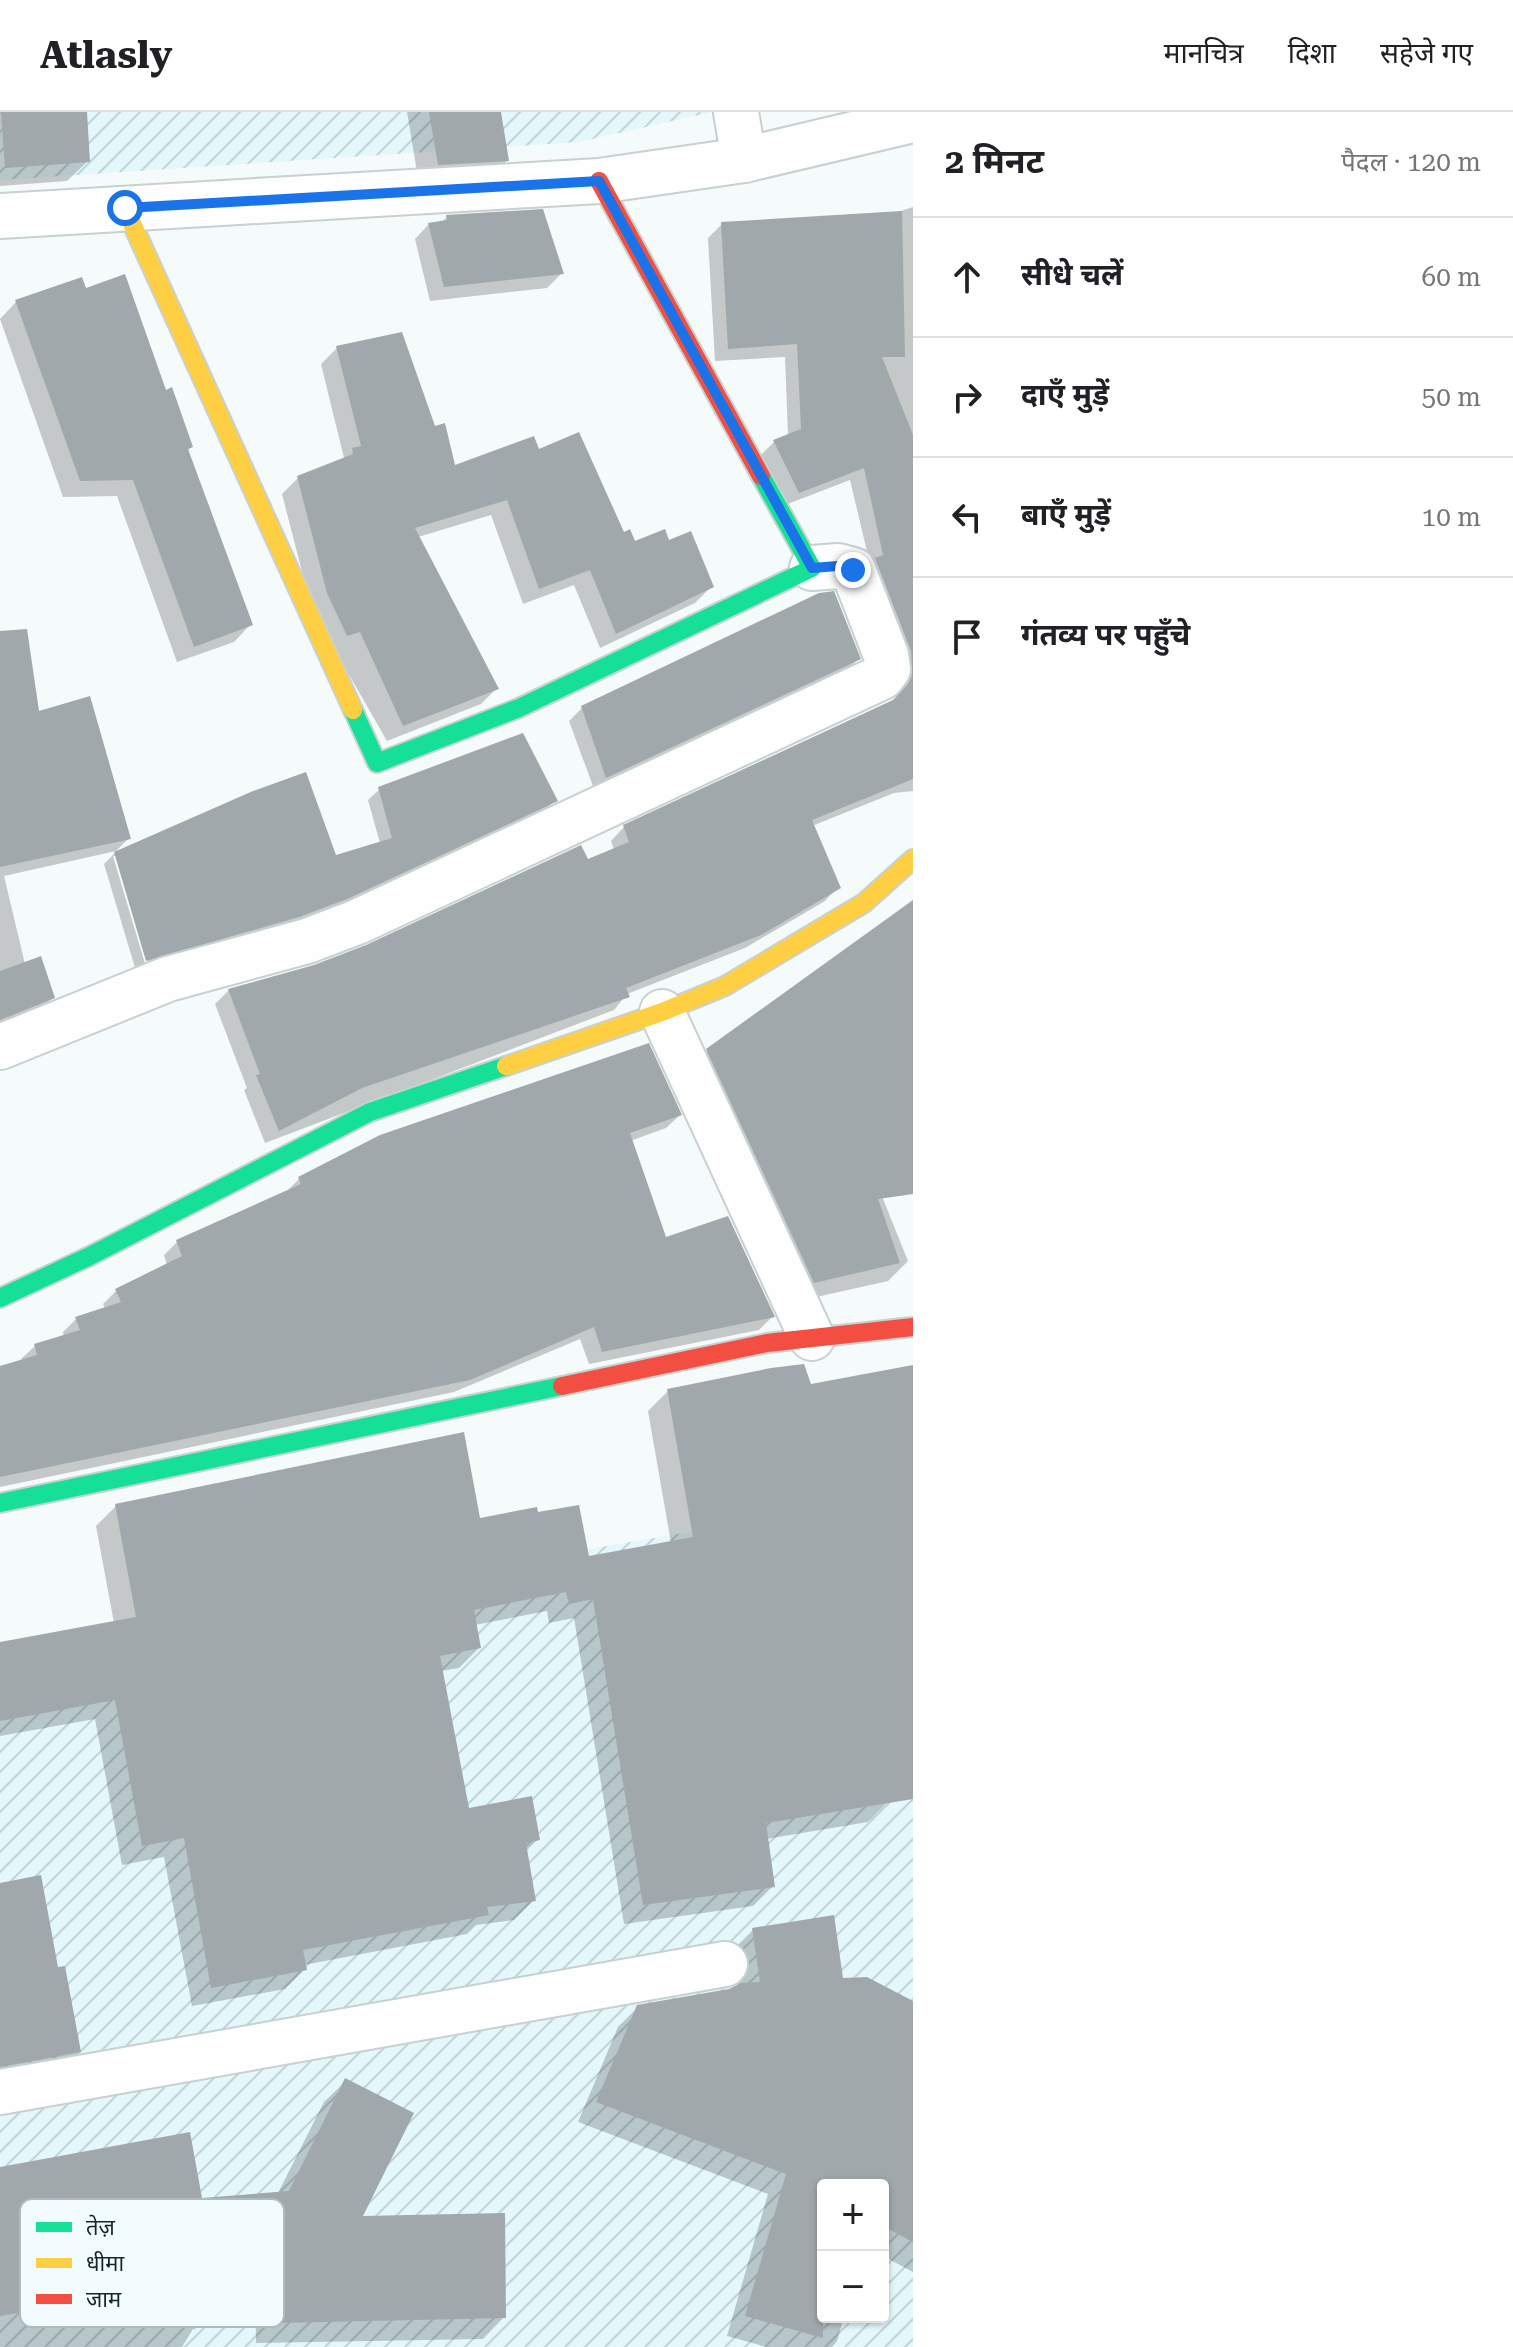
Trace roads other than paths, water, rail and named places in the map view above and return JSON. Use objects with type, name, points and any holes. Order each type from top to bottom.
[{"type":"street","points":[[736,112],[744,160]]},
{"type":"street","points":[[0,216],[599,181],[744,160],[913,120]]},
{"type":"street","points":[[599,181],[812,568]]},
{"type":"street","points":[[0,1047],[168,979],[307,941],[357,922],[850,694],[882,677],[888,669],[886,655],[853,570],[838,566],[812,568],[519,708],[377,763],[125,208]]},
{"type":"street","points":[[0,1298],[90,1256],[370,1112],[662,1012],[725,986],[864,903],[913,859]]},
{"type":"street","points":[[662,1012],[812,1338]]},
{"type":"street","points":[[0,1503],[767,1343],[913,1327]]},
{"type":"street","points":[[0,2092],[725,1964]]}]
